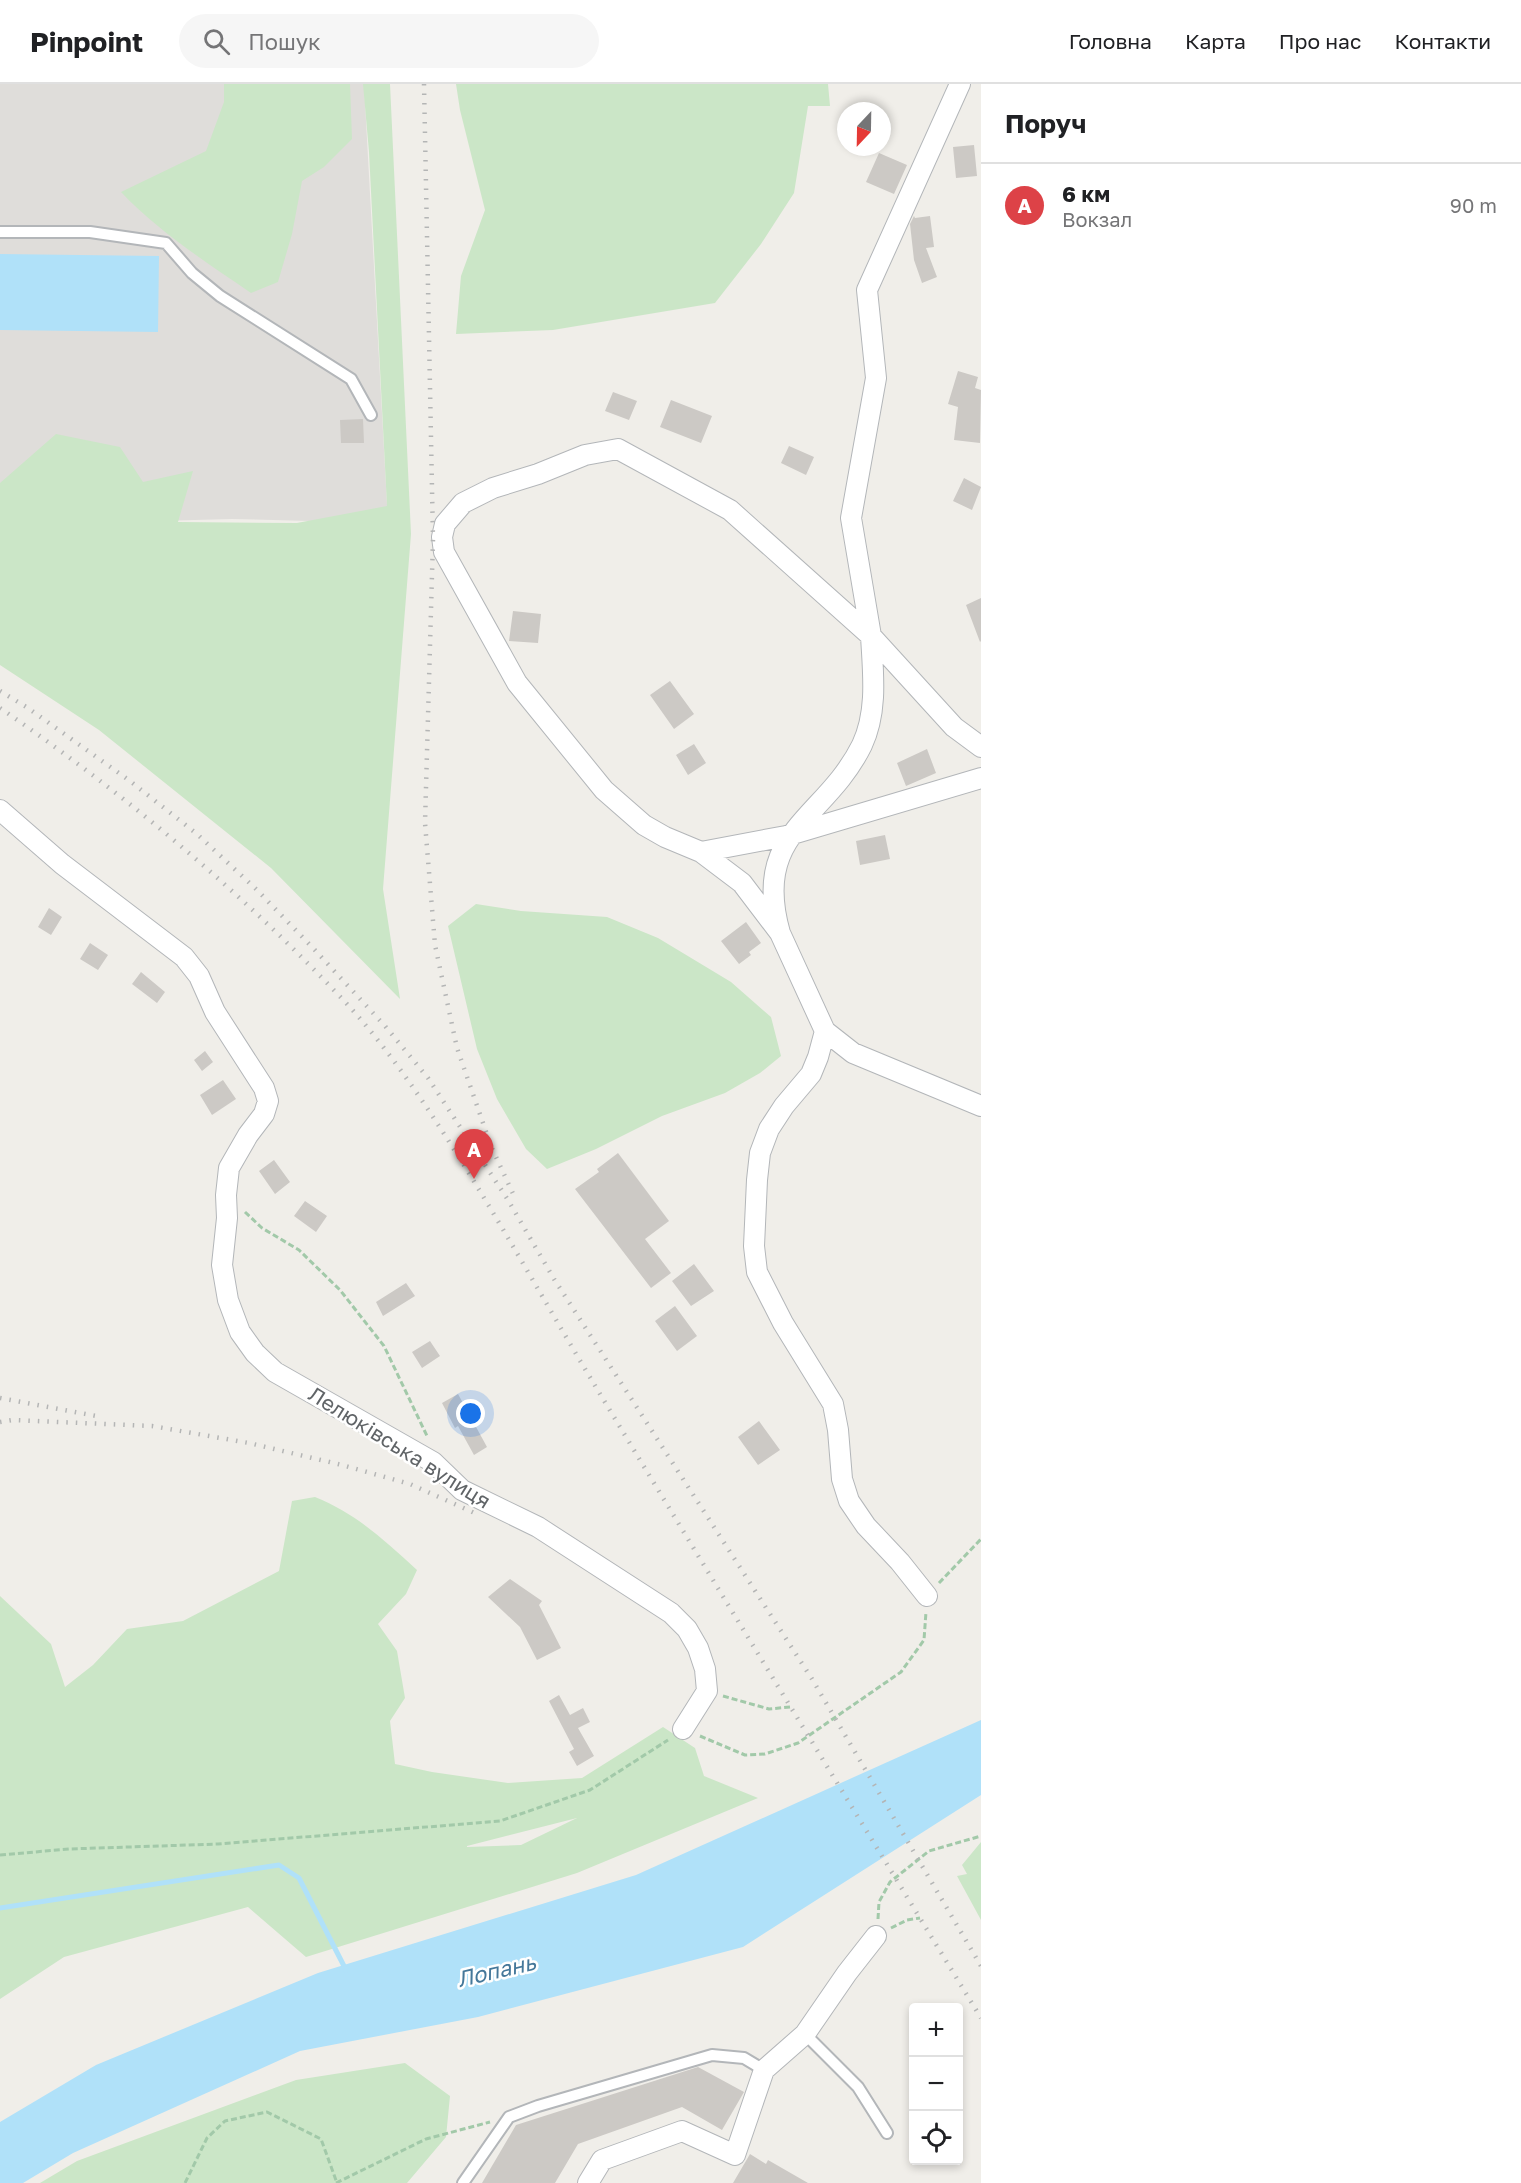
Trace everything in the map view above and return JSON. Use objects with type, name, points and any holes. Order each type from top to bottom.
[{"type":"street","points":[[780,933],[773,899],[773,882],[782,850],[790,835],[838,781],[862,744],[869,726],[874,688],[871,636],[851,518],[876,378],[867,290],[960,84]]},
{"type":"street","points":[[981,747],[954,727],[871,636],[730,510],[618,449],[585,455],[538,474],[493,488],[463,503],[445,524],[441,537],[444,552],[517,683],[604,790],[645,825],[665,837],[701,852],[742,883],[780,933],[825,1031],[853,1053],[981,1106]]},
{"type":"street","points":[[701,852],[790,835],[981,778]]},
{"type":"street","name":"Лелюківська вулиця","points":[[0,810],[62,864],[184,957],[199,976],[215,1012],[264,1088],[268,1101],[264,1114],[248,1135],[229,1168],[222,1265],[228,1300],[240,1332],[255,1353],[275,1372],[345,1414],[433,1462],[462,1490],[538,1527],[671,1613],[687,1629],[698,1648],[705,1669],[707,1691]]},
{"type":"street","points":[[825,1031],[811,1074],[784,1106],[769,1129],[760,1153],[754,1246],[757,1272],[783,1323],[833,1404],[838,1430],[842,1479],[849,1501],[866,1526],[900,1562],[927,1596]]},
{"type":"street","points":[[683,1729],[707,1691]]},
{"type":"street","points":[[588,2183],[602,2160],[682,2131],[735,2155],[764,2070],[805,2034],[876,1936]]},
{"type":"lane","points":[[0,232],[90,232],[166,243],[192,273],[220,296],[351,379],[371,415]]},
{"type":"lane","points":[[805,2034],[858,2087],[888,2133]]},
{"type":"lane","points":[[463,2183],[509,2116],[712,2055],[744,2058],[764,2070]]},
{"type":"path","points":[[226,1195],[262,1228],[299,1250],[340,1290],[384,1346],[428,1435],[433,1462]]},
{"type":"path","points":[[0,1855],[69,1849],[218,1844],[500,1821],[590,1790],[683,1729],[745,1755],[765,1754],[798,1743],[901,1672],[924,1640],[927,1596],[981,1539]]},
{"type":"path","points":[[707,1691],[769,1709],[790,1707]]},
{"type":"path","points":[[876,1936],[879,1902],[890,1882],[929,1851],[981,1836]]},
{"type":"path","points":[[907,1920],[920,1918]]},
{"type":"path","points":[[185,2183],[207,2138],[225,2121],[267,2112],[321,2139],[337,2183],[426,2139],[509,2116]]},
{"type":"shaded area","points":[[0,84],[364,84],[388,523],[232,519],[119,522],[0,501]]},
{"type":"green space","points":[[224,84],[350,84],[352,139],[324,167],[302,181],[292,234],[278,282],[251,293],[167,233],[121,192],[206,151],[224,102]]},
{"type":"green space","points":[[363,84],[390,84],[411,534],[383,889],[400,999],[271,868],[99,730],[0,665],[0,483],[56,434],[120,447],[143,482],[193,471],[178,522],[297,523],[387,506],[369,152]]},
{"type":"green space","points":[[456,84],[828,84],[830,106],[808,106],[794,193],[761,244],[715,303],[553,330],[456,334],[461,276],[485,210],[460,110]]},
{"type":"green space","points":[[476,904],[521,911],[607,917],[658,938],[731,982],[771,1017],[781,1056],[760,1073],[725,1093],[662,1116],[596,1149],[547,1169],[526,1149],[497,1099],[477,1049],[448,926]]},
{"type":"green space","points":[[315,1497],[344,1511],[381,1538],[417,1570],[406,1594],[378,1624],[397,1651],[405,1698],[390,1721],[395,1764],[508,1783],[582,1778],[663,1727],[695,1748],[704,1776],[758,1798],[577,1873],[306,1957],[248,1907],[64,1957],[0,1999],[0,1596],[51,1644],[65,1687],[93,1665],[127,1629],[183,1621],[279,1571],[292,1501]],"holes":[[[577,1818],[521,1845],[467,1847]]]},
{"type":"green space","points":[[981,1842],[981,1920],[957,1876],[967,1874],[962,1865]]},
{"type":"green space","points":[[405,2063],[450,2096],[446,2137],[407,2183],[40,2183],[77,2161],[296,2080]]},
{"type":"water","points":[[0,254],[159,256],[158,332],[0,330]]},
{"type":"water","name":"Лопань","points":[[981,1720],[981,1795],[743,1947],[478,2017],[300,2051],[73,2153],[23,2183],[0,2183],[0,2122],[96,2065],[318,1973],[636,1875]]},
{"type":"building","points":[[974,145],[977,176],[956,178],[953,147]]},
{"type":"building","points":[[878,156],[886,156],[907,165],[894,194],[866,182]]},
{"type":"building","points":[[914,216],[915,218],[930,216],[934,247],[926,248],[937,277],[922,283],[914,260],[910,224]]},
{"type":"building","points":[[958,371],[978,377],[975,388],[981,390],[980,443],[954,440],[958,407],[948,404]]},
{"type":"building","points":[[613,392],[637,401],[629,420],[605,411]]},
{"type":"building","points":[[671,400],[712,416],[701,443],[660,427]]},
{"type":"building","points":[[363,419],[364,443],[341,443],[340,420]]},
{"type":"building","points":[[789,446],[814,457],[806,475],[781,463]]},
{"type":"building","points":[[964,478],[981,487],[972,510],[953,501]]},
{"type":"building","points":[[981,598],[981,641],[980,642],[966,605]]},
{"type":"building","points":[[513,611],[541,614],[538,643],[509,641]]},
{"type":"building","points":[[670,681],[694,714],[674,729],[650,695]]},
{"type":"building","points":[[694,744],[706,763],[688,775],[676,755]]},
{"type":"building","points":[[927,749],[936,773],[906,786],[897,763]]},
{"type":"building","points":[[885,835],[890,859],[860,865],[856,841]]},
{"type":"building","points":[[49,908],[62,917],[51,935],[38,927]]},
{"type":"building","points":[[746,922],[761,943],[739,964],[721,941]]},
{"type":"building","points":[[90,943],[108,955],[98,970],[80,959]]},
{"type":"building","points":[[141,972],[165,992],[157,1003],[132,984]]},
{"type":"building","points":[[205,1051],[213,1062],[202,1071],[194,1060]]},
{"type":"building","points":[[223,1080],[236,1099],[212,1115],[200,1095]]},
{"type":"building","points":[[618,1153],[669,1221],[645,1239],[671,1273],[651,1288],[575,1189],[599,1172],[597,1169]]},
{"type":"building","points":[[274,1160],[290,1182],[275,1194],[259,1171]]},
{"type":"building","points":[[305,1201],[327,1216],[316,1232],[294,1216]]},
{"type":"building","points":[[694,1264],[714,1291],[691,1306],[672,1281]]},
{"type":"building","points":[[406,1283],[415,1296],[383,1316],[376,1302]]},
{"type":"building","points":[[675,1306],[697,1336],[677,1351],[655,1321]]},
{"type":"building","points":[[430,1341],[440,1356],[422,1368],[412,1352]]},
{"type":"building","points":[[458,1394],[487,1447],[474,1455],[458,1426],[455,1428],[442,1403]]},
{"type":"building","points":[[759,1421],[780,1450],[758,1465],[738,1437]]},
{"type":"building","points":[[510,1579],[542,1601],[539,1605],[561,1648],[537,1660],[520,1627],[488,1597]]},
{"type":"building","points":[[559,1695],[570,1715],[583,1708],[590,1722],[578,1728],[594,1756],[577,1766],[569,1752],[574,1749],[549,1701]]},
{"type":"building","points":[[698,2067],[744,2092],[722,2130],[682,2107],[578,2144],[555,2183],[482,2183],[516,2125]]},
{"type":"building","points":[[750,2154],[766,2164],[768,2160],[808,2183],[733,2183]]},
{"type":"waterway","points":[[0,1908],[279,1865],[299,1878],[346,1970]]},
{"type":"railway","points":[[424,84],[433,539],[425,823],[435,945],[457,1048],[491,1146],[515,1198]]},
{"type":"railway","points":[[0,691],[28,708],[130,781],[197,834],[257,890],[313,948],[385,1026],[428,1078],[508,1200],[554,1279],[812,1679],[981,1966]]},
{"type":"railway","points":[[0,708],[137,810],[224,884],[347,1004],[395,1062],[477,1186],[639,1459],[981,2018]]},
{"type":"railway","points":[[0,1398],[102,1417]]},
{"type":"railway","points":[[0,1422],[12,1420],[152,1426],[249,1443],[410,1484],[479,1515]]},
{"type":"place","name":"6 км","points":[[474,1179]]}]
